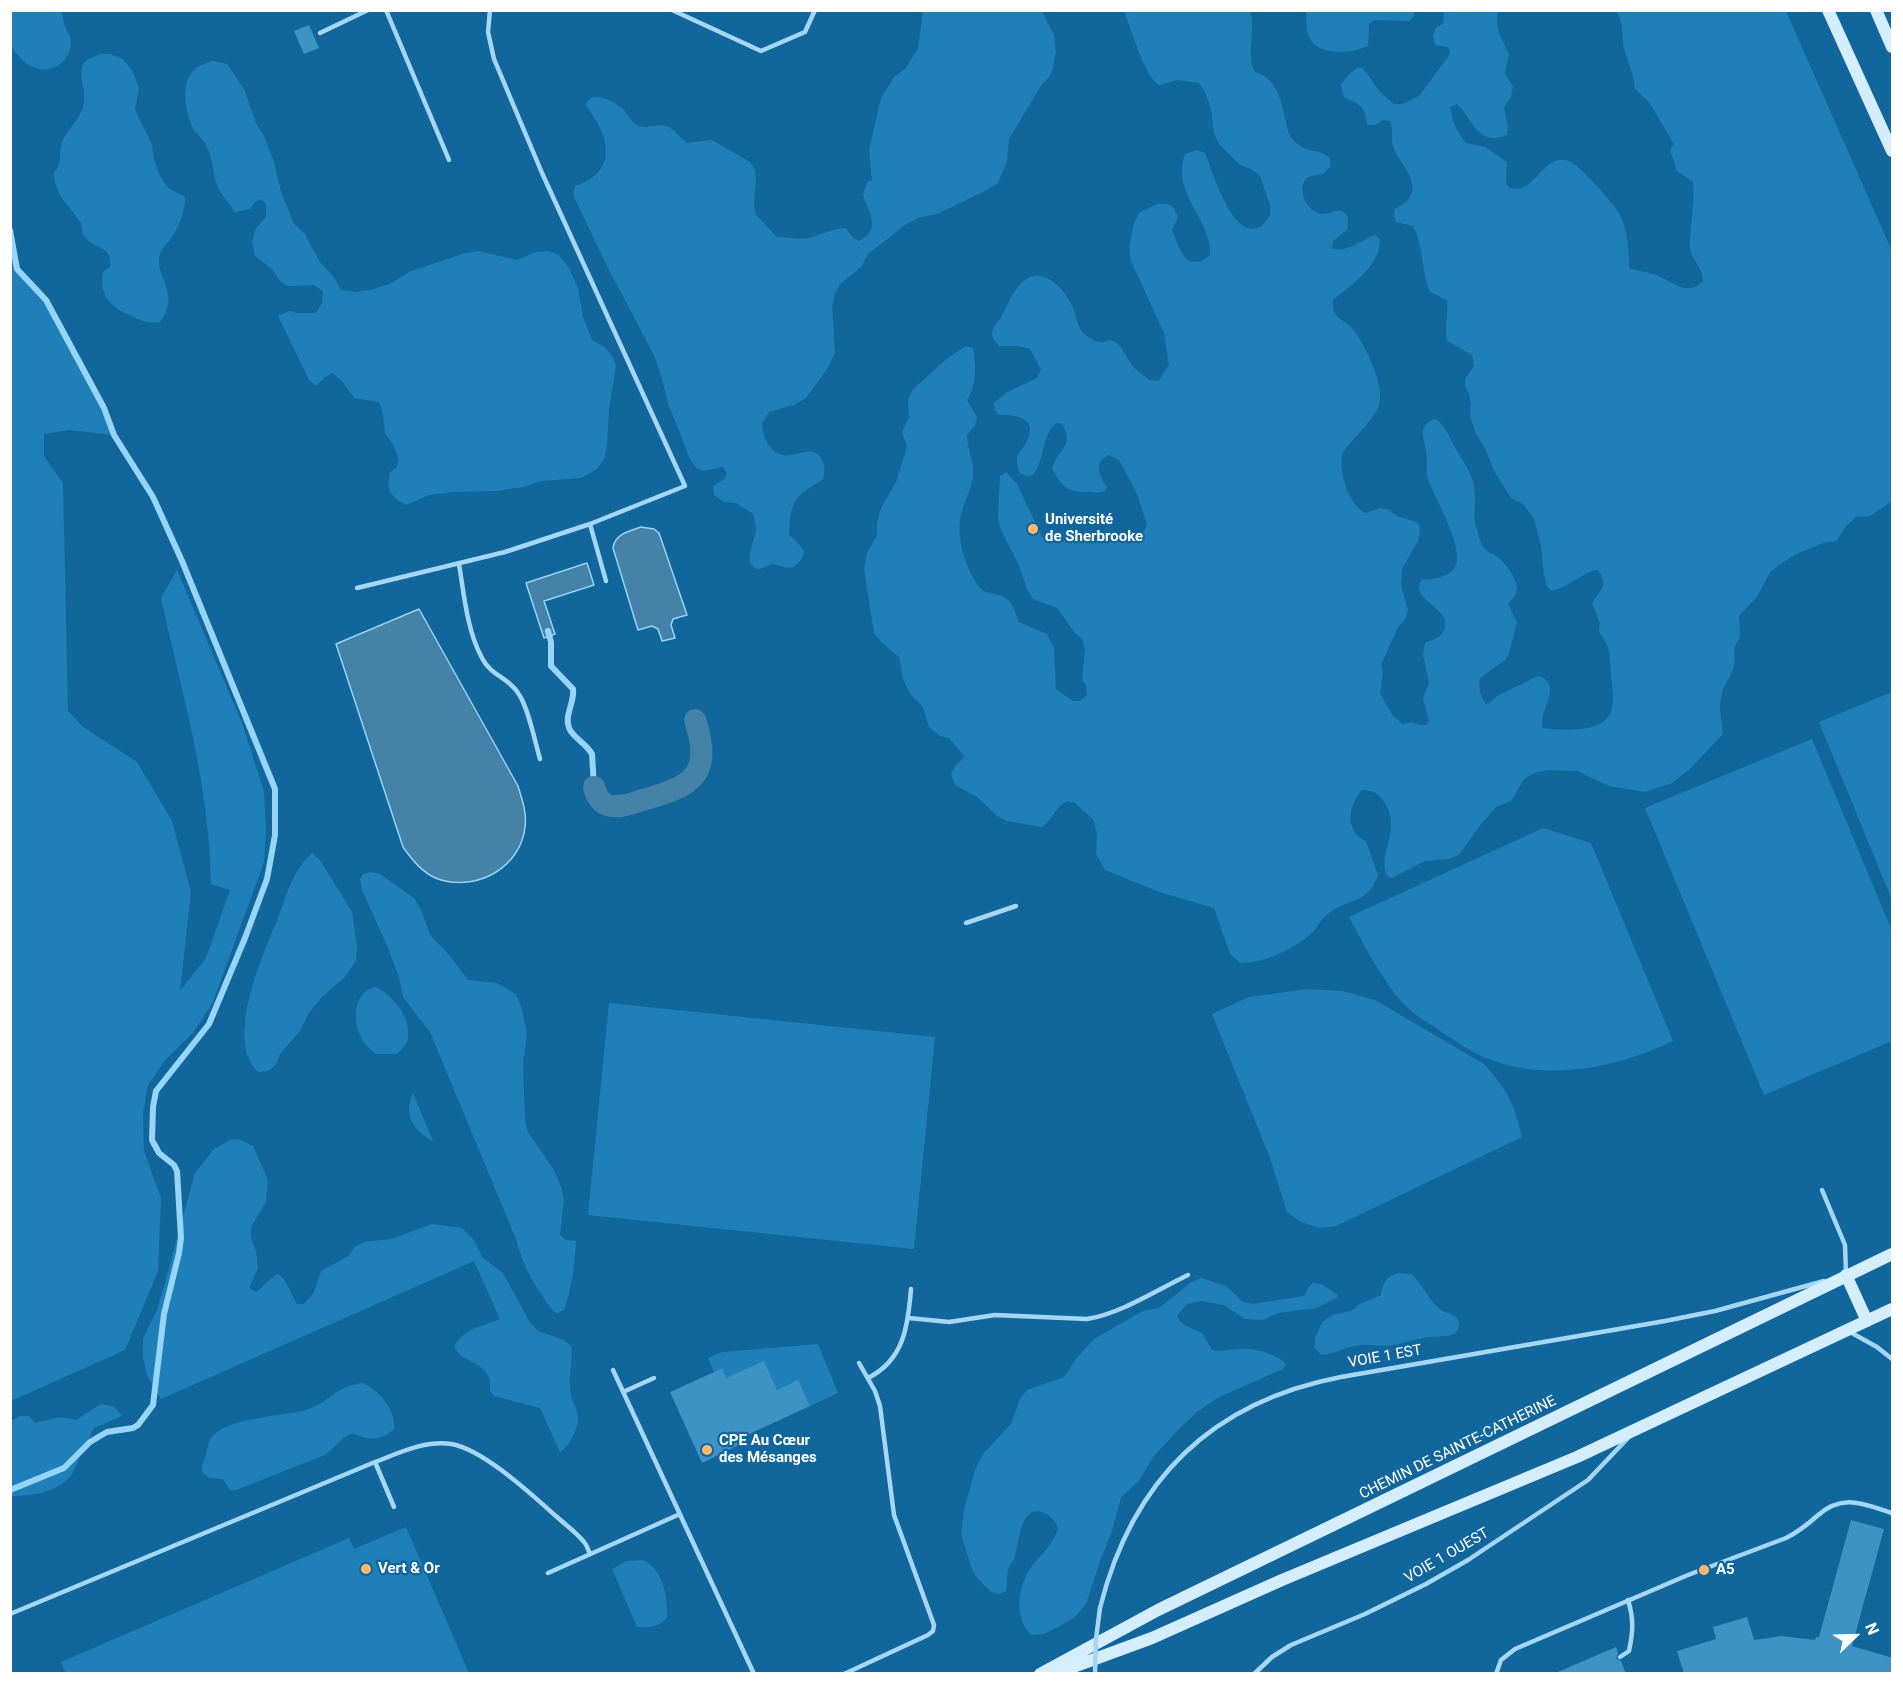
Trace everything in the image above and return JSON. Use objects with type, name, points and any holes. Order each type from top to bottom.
[{"type":"main road","points":[[1828,10],[1893,152]]},
{"type":"main road","points":[[1876,10],[1893,47]]},
{"type":"main road","name":"CHEMIN DE SAINTE-CATHERINE","points":[[1040,1674],[1158,1610],[1893,1254]]},
{"type":"main road","points":[[1846,1275],[1867,1321]]},
{"type":"main road","points":[[1054,1674],[1152,1638],[1253,1592],[1634,1431],[1893,1309]]},
{"type":"lane","points":[[320,33],[368,10]]},
{"type":"lane","points":[[386,10],[450,160]]},
{"type":"lane","points":[[357,588],[528,545],[590,524],[685,486],[543,173],[494,59],[488,32],[490,10]]},
{"type":"lane","points":[[672,10],[761,51],[805,32],[815,10]]},
{"type":"lane","points":[[590,524],[606,581]]},
{"type":"lane","points":[[459,564],[466,606],[480,656],[488,668],[512,686],[520,696],[540,759]]},
{"type":"lane","points":[[966,923],[1016,906]]},
{"type":"lane","points":[[1822,1190],[1845,1245],[1846,1275]]},
{"type":"lane","points":[[909,1318],[943,1322],[994,1315],[1097,1318],[1188,1275]]},
{"type":"lane","name":"VOIE 1 EST","points":[[1095,1674],[1100,1608],[1108,1576],[1124,1536],[1139,1509],[1160,1480],[1181,1457],[1212,1430],[1245,1410],[1302,1385],[1676,1319],[1715,1311],[1846,1275]]},
{"type":"lane","points":[[868,1378],[880,1371],[899,1348],[907,1330],[911,1289]]},
{"type":"lane","points":[[1848,1330],[1893,1359]]},
{"type":"lane","points":[[844,1674],[928,1635],[934,1628],[894,1515],[880,1406],[875,1391],[859,1363]]},
{"type":"lane","points":[[613,1370],[754,1674]]},
{"type":"lane","points":[[623,1392],[654,1378]]},
{"type":"lane","name":"VOIE 1 OUEST","points":[[1254,1674],[1272,1657],[1291,1645],[1397,1599],[1454,1569],[1588,1480],[1634,1431]]},
{"type":"lane","points":[[10,1614],[375,1462],[423,1446],[452,1444],[477,1454],[538,1500],[585,1543],[590,1554]]},
{"type":"lane","points":[[375,1462],[394,1507]]},
{"type":"lane","points":[[1496,1674],[1501,1660],[1515,1650],[1628,1600],[1786,1538],[1799,1532],[1826,1508],[1838,1502],[1853,1502],[1893,1513]]},
{"type":"lane","points":[[548,1573],[680,1514]]},
{"type":"lane","points":[[1620,1658],[1629,1651],[1633,1627],[1628,1600]]},
{"type":"shaded area","points":[[10,11],[61,11],[71,40],[65,60],[51,69],[33,67],[25,63],[11,45]]},
{"type":"shaded area","points":[[923,11],[1042,11],[1054,35],[1056,52],[1053,68],[1009,139],[1007,161],[998,183],[937,214],[918,218],[905,225],[868,254],[861,267],[840,284],[832,306],[835,353],[827,369],[806,398],[794,405],[769,412],[762,424],[768,443],[777,453],[787,455],[814,452],[819,455],[824,465],[823,479],[800,495],[791,513],[789,534],[804,553],[794,567],[787,568],[773,564],[759,569],[753,567],[750,558],[756,529],[753,514],[736,503],[724,502],[714,495],[713,486],[723,480],[727,474],[723,467],[701,470],[690,459],[668,403],[654,355],[573,195],[575,186],[586,182],[600,170],[606,155],[603,136],[586,105],[592,98],[602,98],[622,108],[638,125],[668,127],[687,143],[712,140],[750,162],[755,170],[756,215],[777,237],[808,238],[846,228],[853,238],[859,241],[866,236],[872,225],[863,194],[868,181],[872,181],[869,150],[881,98],[894,77],[906,68],[918,48]]},
{"type":"shaded area","points":[[1124,11],[1250,11],[1252,19],[1251,57],[1255,72],[1264,76],[1276,89],[1289,134],[1294,141],[1305,149],[1320,152],[1330,158],[1330,167],[1323,174],[1307,178],[1302,190],[1308,205],[1316,212],[1324,214],[1342,211],[1347,216],[1347,230],[1333,241],[1332,248],[1348,248],[1375,235],[1380,240],[1379,249],[1370,266],[1333,300],[1333,307],[1337,316],[1351,327],[1364,347],[1377,378],[1380,397],[1379,405],[1373,416],[1343,452],[1342,468],[1346,487],[1354,503],[1366,513],[1381,508],[1419,525],[1418,541],[1402,569],[1401,586],[1408,610],[1381,665],[1383,672],[1380,693],[1393,716],[1403,724],[1411,722],[1426,725],[1429,721],[1423,698],[1429,683],[1423,655],[1425,643],[1440,636],[1446,626],[1445,619],[1421,594],[1419,587],[1422,580],[1438,578],[1450,573],[1457,562],[1454,539],[1427,476],[1427,454],[1423,429],[1434,419],[1446,430],[1472,480],[1475,494],[1475,521],[1482,544],[1488,552],[1506,565],[1517,589],[1508,604],[1517,622],[1509,654],[1505,660],[1480,678],[1479,689],[1484,701],[1486,704],[1490,703],[1497,696],[1538,676],[1546,680],[1550,691],[1543,714],[1543,728],[1562,730],[1601,724],[1610,712],[1613,696],[1609,652],[1599,632],[1600,623],[1592,603],[1603,584],[1601,575],[1598,570],[1593,571],[1551,591],[1547,586],[1534,519],[1523,504],[1511,498],[1494,471],[1470,416],[1471,405],[1465,379],[1474,366],[1472,355],[1447,341],[1447,300],[1430,292],[1417,234],[1413,226],[1396,222],[1395,209],[1407,201],[1413,188],[1409,174],[1394,149],[1390,121],[1383,120],[1375,125],[1368,125],[1362,108],[1344,97],[1341,85],[1349,74],[1357,68],[1363,68],[1380,92],[1394,104],[1403,104],[1419,96],[1448,57],[1450,51],[1448,47],[1435,45],[1433,35],[1436,27],[1443,24],[1444,11],[1498,11],[1498,28],[1509,54],[1505,74],[1513,86],[1511,97],[1504,108],[1508,127],[1507,135],[1497,138],[1482,135],[1457,104],[1450,107],[1454,122],[1463,139],[1466,143],[1485,147],[1507,162],[1506,183],[1508,187],[1516,189],[1529,184],[1551,163],[1558,160],[1571,162],[1598,187],[1621,217],[1628,242],[1629,268],[1656,275],[1680,287],[1691,288],[1703,281],[1690,246],[1693,182],[1677,171],[1670,150],[1674,144],[1649,102],[1635,89],[1624,47],[1621,22],[1616,11],[1786,11],[1892,251],[1892,501],[1870,516],[1856,517],[1836,541],[1823,543],[1794,555],[1771,571],[1756,598],[1739,616],[1740,638],[1734,648],[1735,661],[1721,700],[1723,734],[1690,769],[1672,783],[1645,792],[1609,786],[1577,771],[1548,770],[1534,773],[1524,779],[1511,801],[1496,807],[1459,855],[1449,859],[1425,861],[1392,878],[1387,876],[1385,867],[1391,830],[1388,810],[1378,795],[1362,790],[1354,803],[1350,818],[1354,831],[1366,841],[1378,875],[1374,885],[1357,900],[1328,914],[1313,932],[1297,944],[1260,961],[1240,963],[1230,954],[1214,908],[1159,892],[1105,870],[1096,854],[1097,833],[1093,819],[1075,803],[1067,801],[1041,827],[1007,821],[997,816],[976,796],[955,785],[951,774],[956,765],[965,757],[949,738],[940,736],[929,727],[923,707],[910,694],[903,679],[899,657],[874,633],[864,569],[867,553],[877,535],[881,508],[896,482],[907,446],[902,432],[909,417],[908,399],[913,389],[949,357],[966,346],[973,348],[975,375],[973,388],[967,400],[977,417],[975,426],[967,435],[973,471],[960,520],[962,550],[973,577],[981,589],[1005,598],[1012,605],[1019,622],[1047,634],[1054,648],[1056,689],[1073,701],[1080,701],[1087,695],[1086,685],[1082,680],[1085,650],[1082,639],[1057,608],[1033,599],[1001,530],[998,518],[1000,476],[1006,472],[1017,484],[1042,537],[1050,543],[1096,533],[1129,542],[1140,540],[1147,525],[1137,494],[1119,460],[1109,455],[1099,465],[1100,474],[1107,487],[1105,491],[1079,492],[1061,483],[1052,468],[1066,442],[1066,431],[1062,424],[1056,423],[1051,428],[1040,462],[1033,475],[1026,476],[1020,473],[1017,458],[1030,435],[1030,428],[1024,419],[1012,415],[998,415],[994,403],[1006,393],[1037,378],[1041,369],[1030,349],[1018,346],[999,346],[992,334],[993,328],[1024,281],[1031,277],[1047,278],[1066,295],[1085,335],[1098,342],[1110,340],[1116,343],[1136,369],[1149,380],[1159,381],[1169,364],[1164,333],[1131,261],[1129,246],[1134,223],[1139,213],[1157,204],[1167,204],[1174,208],[1178,217],[1172,230],[1185,257],[1195,262],[1210,255],[1205,230],[1183,182],[1182,169],[1185,154],[1197,150],[1205,153],[1229,209],[1243,226],[1252,229],[1261,227],[1270,215],[1270,205],[1260,176],[1240,165],[1220,145],[1214,134],[1211,109],[1199,83],[1177,80],[1159,85],[1153,80],[1138,51]]},
{"type":"shaded area","points":[[1306,11],[1414,11],[1414,16],[1409,21],[1375,20],[1369,24],[1368,46],[1352,51],[1334,52],[1318,47],[1307,32]]},
{"type":"shaded area","points":[[100,54],[110,54],[123,59],[133,72],[139,88],[135,110],[152,145],[159,174],[168,188],[185,197],[179,225],[162,250],[159,260],[168,292],[166,311],[160,322],[139,320],[110,303],[104,292],[102,280],[103,272],[110,267],[108,253],[86,239],[81,223],[63,200],[55,181],[54,173],[59,165],[62,142],[83,107],[82,67],[87,60]]},
{"type":"shaded area","points":[[213,61],[227,64],[244,89],[256,123],[264,136],[274,162],[281,192],[294,224],[304,233],[320,262],[333,276],[341,290],[356,292],[370,290],[390,284],[409,272],[478,251],[517,260],[536,252],[548,251],[559,255],[569,268],[578,288],[583,317],[592,340],[605,347],[613,357],[616,366],[609,409],[607,446],[604,459],[597,469],[581,478],[541,481],[524,487],[496,491],[429,495],[406,505],[396,499],[389,488],[389,478],[390,472],[396,468],[399,460],[394,446],[385,433],[379,402],[354,398],[342,381],[332,373],[316,386],[309,380],[278,316],[289,311],[316,313],[322,303],[323,291],[314,285],[288,286],[280,281],[271,268],[255,256],[252,241],[256,228],[266,217],[266,204],[261,199],[255,202],[250,209],[235,212],[219,189],[209,150],[191,124],[185,93],[188,78],[196,68]]},
{"type":"shaded area","points":[[11,230],[17,269],[46,300],[104,408],[114,435],[69,430],[44,434],[44,456],[63,483],[68,711],[83,727],[137,762],[172,821],[191,892],[180,991],[206,958],[230,890],[211,884],[206,812],[194,740],[161,598],[177,570],[242,723],[264,791],[266,832],[264,862],[213,1002],[193,1033],[166,1059],[148,1085],[143,1112],[144,1151],[161,1198],[158,1271],[125,1350],[11,1401]]},
{"type":"shaded area","points":[[641,527],[654,529],[659,533],[687,615],[673,619],[671,625],[675,638],[662,641],[658,629],[652,626],[638,630],[613,548],[620,536]]},
{"type":"shaded area","points":[[587,563],[594,585],[544,601],[555,634],[544,638],[526,583]]},
{"type":"shaded area","points":[[419,609],[518,786],[525,811],[522,841],[516,853],[496,872],[470,882],[441,880],[429,875],[419,867],[403,847],[336,644]]},
{"type":"shaded area","points":[[1892,692],[1892,900],[1819,722]]},
{"type":"shaded area","points":[[1812,739],[1892,931],[1892,1041],[1764,1095],[1645,808]]},
{"type":"shaded area","points":[[1543,828],[1591,843],[1673,1041],[1630,1058],[1583,1068],[1560,1071],[1514,1067],[1477,1054],[1418,1016],[1399,999],[1378,969],[1349,917]]},
{"type":"shaded area","points":[[312,853],[320,860],[352,912],[357,946],[356,960],[346,976],[322,997],[308,1014],[300,1031],[280,1054],[276,1064],[269,1071],[258,1072],[248,1057],[245,1039],[245,1019],[250,996],[256,974],[291,884],[305,860]]},
{"type":"shaded area","points":[[370,872],[380,874],[414,898],[430,935],[468,980],[497,983],[516,994],[522,1009],[527,1034],[523,1064],[525,1121],[528,1132],[554,1170],[561,1187],[564,1200],[560,1235],[566,1240],[576,1241],[569,1293],[564,1310],[558,1313],[554,1312],[547,1303],[527,1269],[430,1032],[403,997],[399,977],[388,948],[362,890],[360,879],[363,874]]},
{"type":"shaded area","points":[[375,987],[394,1001],[407,1023],[407,1041],[397,1054],[376,1054],[363,1041],[357,1028],[356,1014],[359,1000],[363,994]]},
{"type":"shaded area","points":[[1308,989],[1342,991],[1375,1000],[1484,1064],[1509,1098],[1522,1137],[1336,1226],[1319,1228],[1299,1221],[1287,1212],[1270,1158],[1212,1014],[1249,997]]},
{"type":"shaded area","points":[[609,1003],[935,1037],[914,1249],[588,1215]]},
{"type":"shaded area","points":[[413,1093],[433,1141],[420,1132],[412,1121],[409,1108]]},
{"type":"shaded area","points":[[239,1139],[253,1146],[268,1180],[266,1202],[251,1227],[251,1238],[256,1251],[258,1268],[249,1288],[256,1292],[278,1274],[287,1284],[297,1304],[304,1304],[314,1292],[321,1271],[350,1255],[354,1247],[364,1242],[391,1239],[432,1224],[462,1228],[474,1240],[482,1257],[503,1273],[529,1321],[538,1331],[564,1340],[571,1346],[570,1388],[578,1420],[567,1446],[560,1452],[540,1408],[494,1396],[490,1391],[487,1373],[458,1353],[454,1346],[459,1339],[474,1328],[500,1319],[474,1261],[161,1399],[147,1375],[143,1357],[143,1339],[157,1310],[195,1173],[214,1149],[230,1140]]},
{"type":"shaded area","points":[[1398,1273],[1412,1274],[1429,1298],[1441,1310],[1457,1318],[1459,1323],[1456,1332],[1449,1336],[1394,1345],[1356,1346],[1321,1355],[1315,1348],[1315,1338],[1322,1322],[1332,1315],[1351,1311],[1358,1305],[1381,1295],[1386,1281]]},
{"type":"shaded area","points":[[1201,1278],[1226,1286],[1243,1302],[1253,1304],[1304,1296],[1313,1283],[1321,1284],[1338,1295],[1337,1298],[1316,1308],[1278,1313],[1263,1320],[1245,1319],[1224,1305],[1202,1301],[1187,1304],[1177,1316],[1179,1320],[1184,1325],[1202,1333],[1212,1350],[1256,1350],[1273,1355],[1286,1364],[1283,1369],[1219,1397],[1197,1412],[1181,1427],[1154,1456],[1139,1481],[1121,1497],[1111,1534],[1086,1604],[1075,1617],[1058,1627],[1044,1634],[1031,1635],[1020,1615],[1023,1583],[1030,1569],[1052,1542],[1058,1528],[1052,1518],[1045,1513],[1035,1511],[1029,1514],[1022,1528],[1014,1559],[1009,1566],[1006,1591],[999,1594],[991,1592],[973,1572],[961,1535],[964,1510],[975,1470],[983,1454],[1011,1424],[1020,1399],[1027,1390],[1064,1377],[1094,1339],[1143,1311],[1159,1308],[1190,1283]]},
{"type":"shaded area","points":[[818,1344],[838,1393],[810,1406],[798,1381],[777,1390],[764,1362],[726,1378],[723,1368],[714,1372],[708,1358],[722,1352]]},
{"type":"shaded area","points":[[363,1383],[381,1396],[390,1408],[394,1429],[386,1435],[371,1439],[355,1434],[349,1435],[325,1455],[236,1490],[230,1490],[223,1479],[209,1478],[202,1472],[210,1441],[220,1430],[244,1421],[309,1409],[339,1390]]},
{"type":"shaded area","points":[[101,1404],[115,1407],[122,1416],[94,1428],[71,1476],[51,1490],[11,1496],[11,1421],[20,1416],[29,1416],[35,1423],[60,1417],[76,1420]]},
{"type":"shaded area","name":"Vert & Or","points":[[406,1527],[469,1673],[66,1674],[61,1662],[349,1538],[354,1549]]},
{"type":"shaded area","points":[[643,1560],[655,1570],[663,1584],[667,1618],[654,1626],[637,1627],[612,1569],[627,1561]]},
{"type":"building","points":[[309,25],[319,48],[304,54],[294,31]]},
{"type":"building","points":[[764,1361],[777,1390],[798,1380],[810,1406],[745,1436],[747,1441],[702,1463],[670,1392],[723,1368],[726,1378]]},
{"type":"building","points":[[1851,1520],[1884,1529],[1852,1646],[1893,1658],[1893,1674],[1684,1674],[1677,1651],[1716,1639],[1713,1627],[1747,1617],[1754,1640],[1782,1636],[1815,1640],[1819,1637]]},
{"type":"building","points":[[1616,1647],[1618,1653],[1616,1659],[1621,1661],[1626,1674],[1553,1674]]},
{"type":"waterway","points":[[10,230],[17,269],[46,300],[104,408],[114,435],[153,497],[182,561],[275,789],[275,835],[267,879],[245,938],[209,1024],[156,1091],[152,1140],[159,1153],[174,1165],[177,1171],[181,1238],[164,1314],[153,1405],[138,1425],[133,1428],[107,1432],[90,1442],[64,1468],[10,1490]]},
{"type":"waterway","points":[[548,631],[551,642],[551,666],[573,689],[569,728],[592,754],[594,787]]},
{"type":"waterway","points":[[594,787],[602,802],[616,806],[660,795],[686,783],[695,775],[700,766],[702,754],[695,720]]},
{"type":"place","name":"Université de Sherbrooke","points":[[1033,529]]},
{"type":"place","name":"CPE Au Cœur des Mésanges","points":[[707,1450]]},
{"type":"place","name":"Vert & Or","points":[[366,1569]]},
{"type":"place","name":"A5","points":[[1704,1570]]}]
